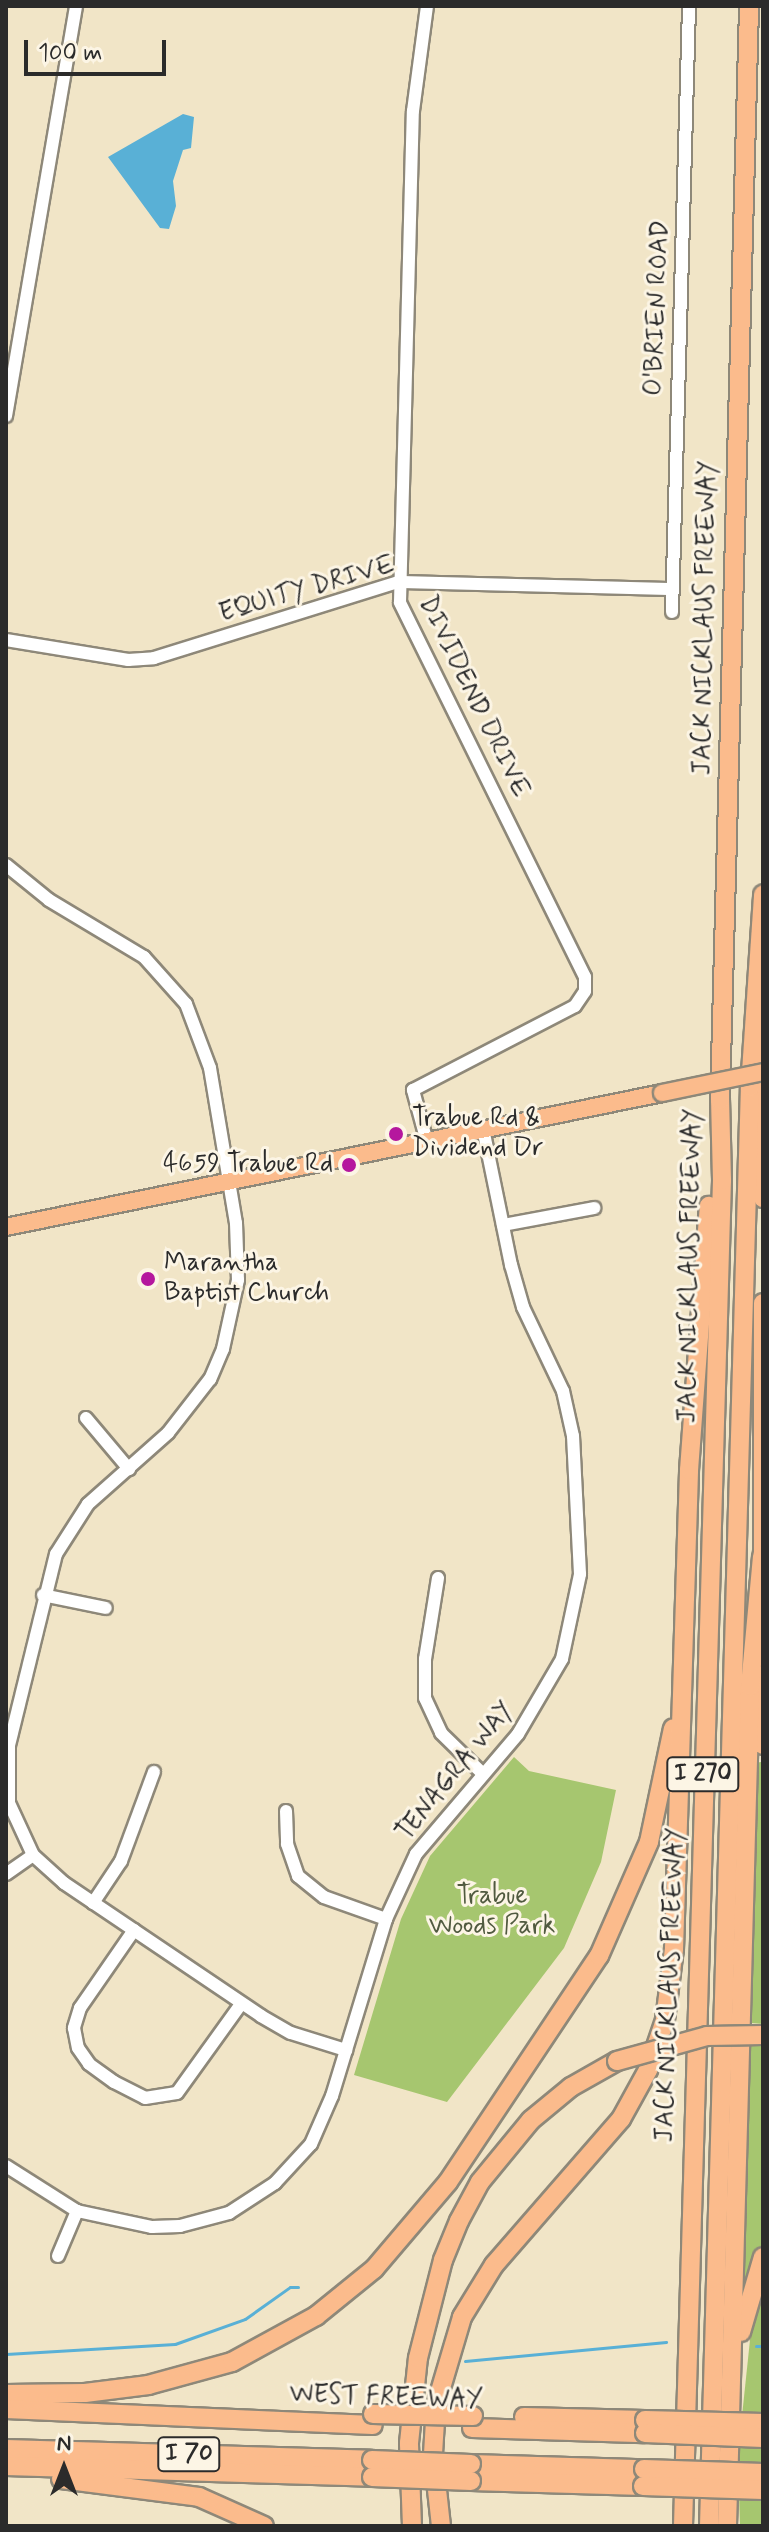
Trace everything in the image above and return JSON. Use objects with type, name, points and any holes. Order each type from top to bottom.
[{"type":"highway","name":"JACK NICKLAUS FREEWAY","points":[[683,2526],[722,1180],[720,1100],[749,6]]},
{"type":"highway","name":"JACK NICKLAUS FREEWAY","points":[[709,2526],[750,1087],[758,1011],[763,894]]},
{"type":"highway","points":[[758,1011],[763,1198]]},
{"type":"highway","points":[[441,2526],[433,2469],[436,2405],[462,2317],[494,2265],[621,2119],[648,2070],[665,2020],[674,1949],[689,1470],[720,1100]]},
{"type":"highway","points":[[728,2523],[750,1686],[762,1565],[763,1303]]},
{"type":"highway","points":[[763,1675],[763,1745]]},
{"type":"highway","points":[[6,2394],[85,2393],[148,2385],[232,2362],[316,2316],[400,2242],[448,2182],[620,1917],[649,1842],[683,1678]]},
{"type":"highway","points":[[412,2526],[409,2443],[418,2358],[443,2260],[459,2221],[495,2161],[531,2120],[571,2087],[617,2061],[707,2036],[763,2035]]},
{"type":"highway","points":[[731,2377],[763,2257]]},
{"type":"highway","name":"WEST FREEWAY","points":[[6,2409],[265,2419],[645,2426],[763,2438]]},
{"type":"highway","points":[[645,2426],[763,2423]]},
{"type":"highway","name":"I 70","points":[[6,2449],[644,2478],[763,2473]]},
{"type":"highway","points":[[6,2466],[372,2468]]},
{"type":"highway","points":[[6,2475],[160,2489],[199,2497],[264,2526]]},
{"type":"highway","points":[[644,2478],[763,2490]]},
{"type":"main road","points":[[6,1227],[229,1178],[484,1133],[763,1072]]},
{"type":"street","points":[[6,416],[76,6]]},
{"type":"street","name":"DIVIDEND DRIVE","points":[[427,6],[413,111],[398,582],[400,602],[585,977],[585,991],[575,1006],[413,1090],[427,1142]]},
{"type":"street","name":"O'BRIEN ROAD","points":[[672,612],[689,6]]},
{"type":"street","name":"EQUITY DRIVE","points":[[6,640],[128,660],[154,658],[398,582],[672,589]]},
{"type":"street","points":[[6,865],[49,900],[133,949],[175,989],[207,1054],[229,1178],[238,1280],[223,1349],[183,1418],[88,1504],[56,1554],[43,1595],[7,1773],[9,1803],[33,1855],[93,1903],[241,2004],[291,2033],[346,2050]]},
{"type":"street","name":"TENAGRA WAY","points":[[6,2166],[77,2211],[126,2224],[180,2226],[229,2213],[275,2183],[311,2144],[346,2050],[386,1919],[416,1854],[481,1772],[518,1734],[556,1672],[580,1574],[573,1436],[563,1391],[523,1307],[484,1133]]},
{"type":"street","points":[[503,1225],[594,1208]]},
{"type":"street","points":[[86,1418],[129,1469]]},
{"type":"street","points":[[438,1578],[425,1659],[425,1698],[441,1733],[481,1772]]},
{"type":"street","points":[[43,1595],[106,1608]]},
{"type":"street","points":[[93,1903],[121,1861],[154,1772]]},
{"type":"street","points":[[286,1811],[287,1844],[298,1876],[324,1897],[386,1919]]},
{"type":"street","points":[[6,1874],[33,1855]]},
{"type":"street","points":[[134,1930],[80,2008],[74,2028],[78,2048],[89,2064],[114,2082],[145,2098],[177,2093],[241,2004]]},
{"type":"street","points":[[58,2256],[77,2211]]},
{"type":"green space","name":"Trabue Woods Park","points":[[514,1757],[529,1771],[616,1790],[601,1862],[564,1948],[447,2102],[354,2075],[401,1919],[430,1856]]},
{"type":"green space","points":[[761,1762],[763,2024],[751,2023],[750,2002],[755,1763]]},
{"type":"green space","points":[[763,2042],[763,2248],[747,2288],[741,2289],[748,2056],[752,2043]]},
{"type":"green space","points":[[763,2271],[763,2416],[742,2416],[752,2321]]},
{"type":"green space","points":[[740,2445],[763,2446],[763,2464],[740,2462]]},
{"type":"green space","points":[[739,2494],[763,2496],[763,2526],[740,2526]]},
{"type":"water","points":[[183,114],[194,117],[191,148],[183,150],[173,181],[176,206],[169,229],[160,228],[108,157]]},
{"type":"waterway","points":[[6,2354],[175,2344],[245,2319],[290,2287],[298,2287]]},
{"type":"waterway","points":[[465,2361],[666,2342]]},
{"type":"waterway","points":[[756,2346],[763,2346]]},
{"type":"place","name":"Trabue Rd & Dividend Dr","points":[[396,1134]]},
{"type":"place","name":"4659 Trabue Rd","points":[[349,1165]]},
{"type":"place","name":"Marantha Baptist Church","points":[[148,1279]]}]
